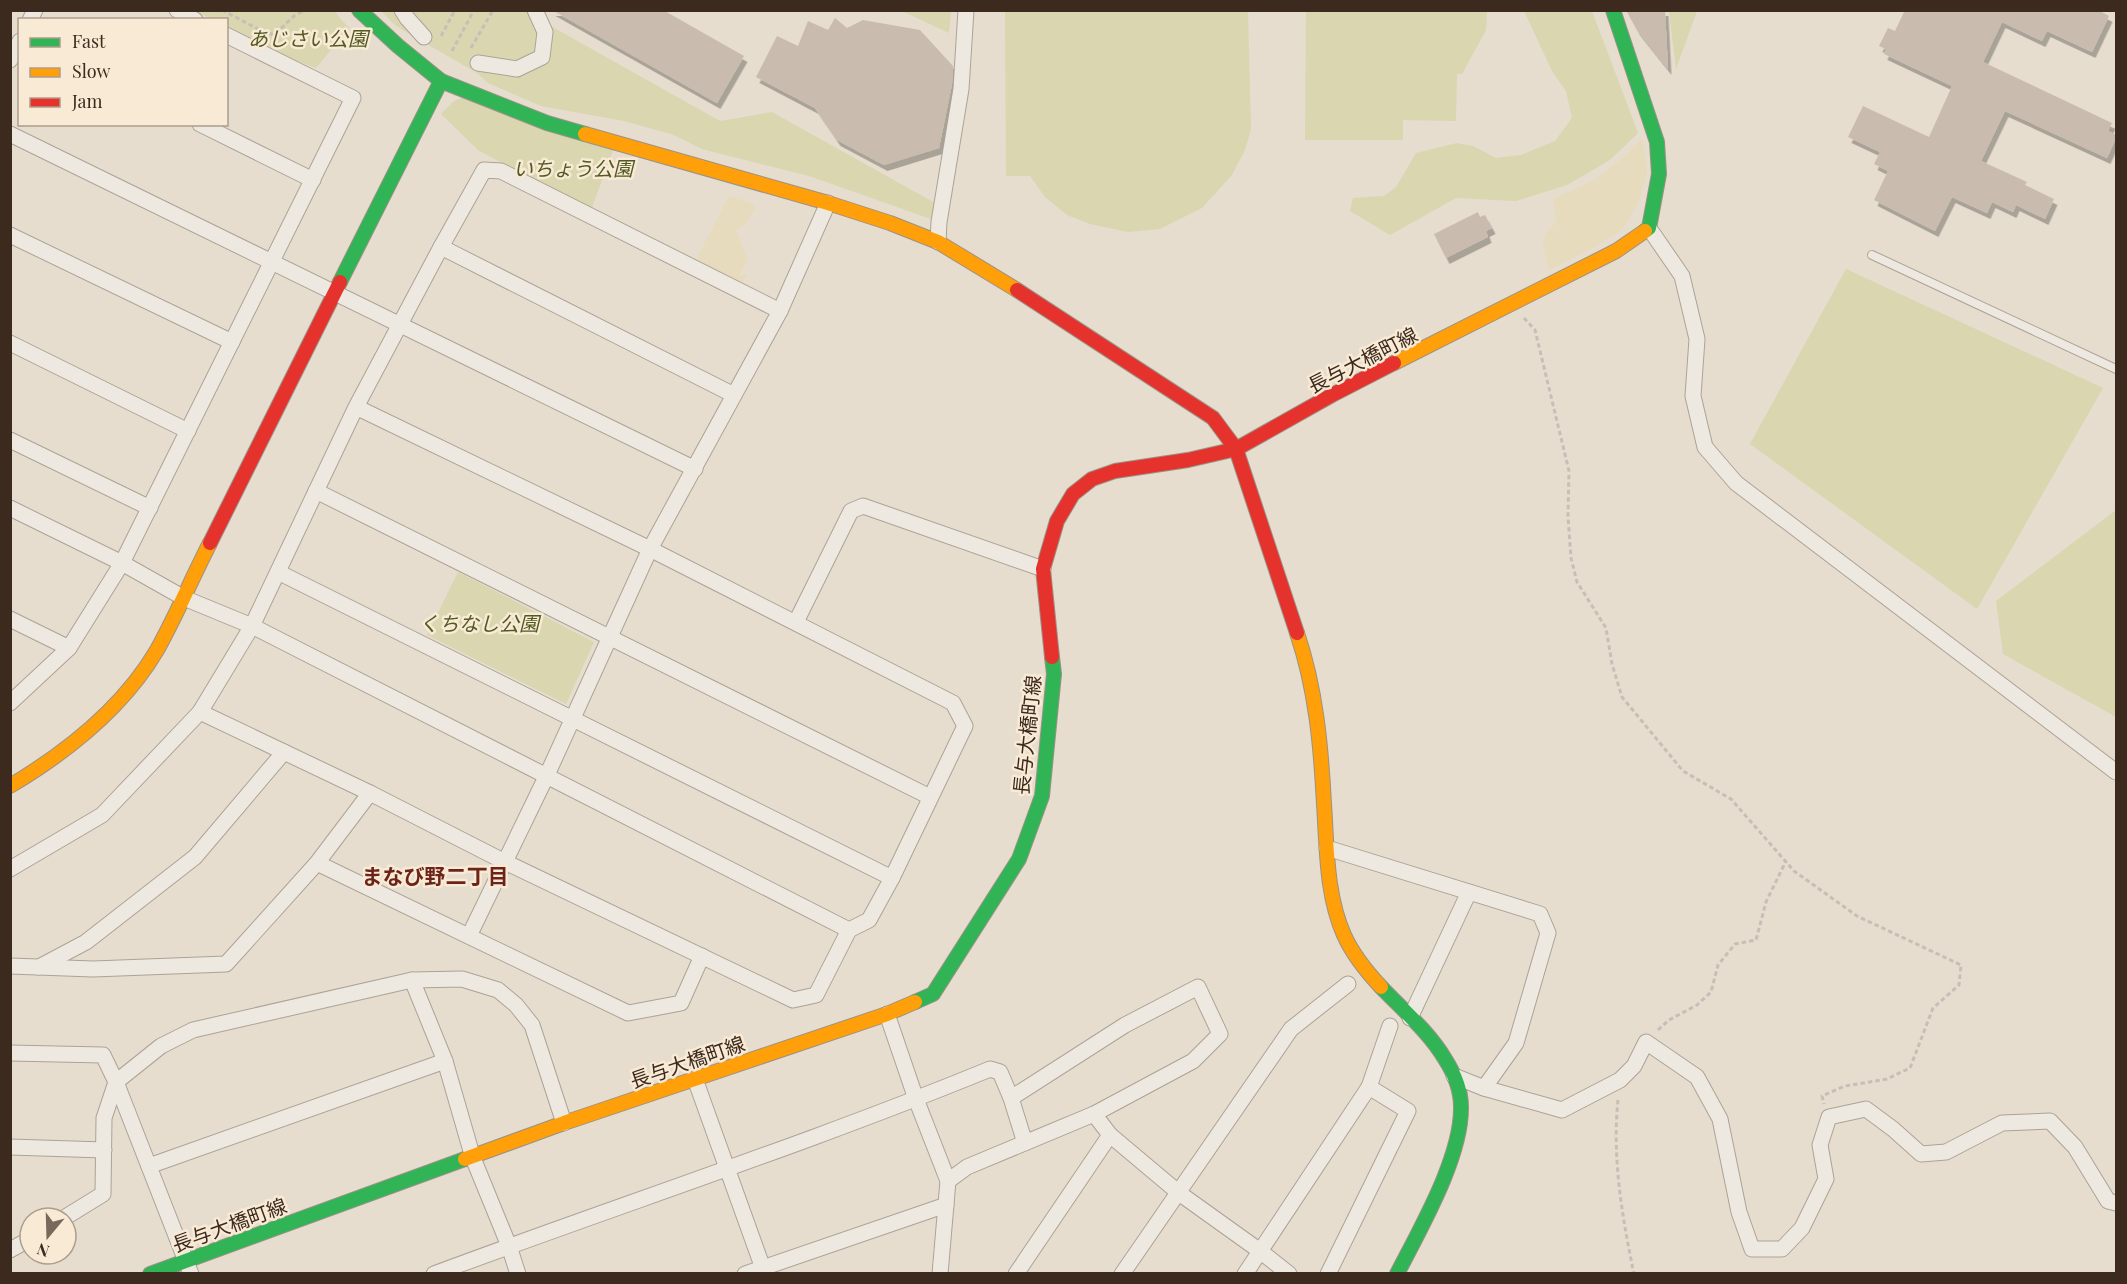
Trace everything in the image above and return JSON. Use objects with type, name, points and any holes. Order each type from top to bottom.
[{"type":"street","points":[[177,10],[191,18]]},
{"type":"street","points":[[359,10],[441,81],[547,123],[828,203],[890,223],[938,242],[974,262],[1171,388],[1213,418],[1236,449],[1308,669],[1320,747],[1328,875],[1337,918],[1351,949],[1375,982],[1442,1052],[1454,1076],[1461,1106],[1456,1142],[1446,1169],[1397,1274]]},
{"type":"street","points":[[402,10],[431,38]]},
{"type":"street","points":[[478,63],[517,69],[542,57],[545,32],[535,10]]},
{"type":"street","points":[[938,242],[939,222],[962,89],[966,10]]},
{"type":"street","points":[[1613,10],[1658,142],[1659,174],[1649,228],[1682,276],[1697,339],[1693,396],[1705,447],[1736,483],[2116,772]]},
{"type":"street","points":[[10,704],[69,648],[122,563],[353,98],[228,36]]},
{"type":"street","points":[[10,60],[18,45]]},
{"type":"street","points":[[10,786],[45,765],[97,722],[130,686],[156,651],[441,81]]},
{"type":"street","points":[[204,126],[313,180]]},
{"type":"street","points":[[10,134],[695,469]]},
{"type":"street","points":[[10,869],[102,815],[200,712],[252,626],[356,407],[484,170],[501,171],[780,311]]},
{"type":"street","points":[[469,936],[547,775],[650,549],[780,311],[828,203]]},
{"type":"street","name":"長与大橋町線","points":[[150,1274],[189,1267],[321,1211],[473,1158],[564,1123],[887,1014],[933,994],[1018,859],[1042,796],[1054,674],[1043,569],[1057,521],[1073,494],[1092,479],[1115,471],[1188,460],[1236,449],[1332,395],[1616,250],[1649,228]]},
{"type":"street","points":[[10,235],[232,342]]},
{"type":"street","points":[[441,247],[735,395]]},
{"type":"street","points":[[10,343],[188,430]]},
{"type":"street","points":[[200,712],[793,1000],[816,995],[849,930],[869,920],[892,879],[965,726],[953,703],[650,549],[356,407]]},
{"type":"street","points":[[10,440],[150,508]]},
{"type":"street","points":[[316,491],[930,797]]},
{"type":"street","points":[[796,622],[851,511],[863,506],[1043,569]]},
{"type":"street","points":[[10,508],[122,563],[184,598],[252,626],[849,930]]},
{"type":"street","points":[[278,572],[892,879]]},
{"type":"street","points":[[10,620],[69,648]]},
{"type":"street","points":[[39,967],[86,942],[195,857],[284,752]]},
{"type":"street","points":[[10,966],[93,969],[226,964],[317,862],[370,793]]},
{"type":"street","points":[[1328,848],[1540,914],[1548,933],[1516,1043],[1484,1088]]},
{"type":"street","points":[[317,862],[628,1013],[681,1003],[702,956]]},
{"type":"street","points":[[1410,1018],[1469,892]]},
{"type":"street","points":[[86,942],[93,969]]},
{"type":"street","points":[[412,980],[445,1061],[473,1158],[518,1274]]},
{"type":"street","points":[[78,1209],[103,1194],[104,1118],[116,1082],[161,1046],[193,1030],[412,980],[462,980],[498,990],[516,1005],[532,1025],[564,1123]]},
{"type":"street","points":[[1122,1274],[1291,1029],[1348,984]]},
{"type":"street","points":[[948,1181],[967,1167],[1094,1114],[1193,1061],[1220,1034],[1198,987],[1125,1025],[1011,1098]]},
{"type":"street","points":[[887,1014],[915,1100],[948,1181],[940,1274]]},
{"type":"street","points":[[1245,1274],[1369,1088],[1390,1026]]},
{"type":"street","points":[[1454,1076],[1484,1088],[1562,1110],[1620,1080],[1634,1066],[1646,1042],[1697,1077],[1720,1119],[1739,1212],[1752,1249],[1782,1249],[1802,1228],[1826,1179],[1820,1145],[1829,1117],[1866,1110],[1893,1129],[1921,1155],[1946,1152],[2002,1123],[2050,1121],[2075,1147],[2108,1201],[2116,1203]]},
{"type":"street","points":[[10,1053],[103,1055],[116,1082],[189,1267]]},
{"type":"street","points":[[149,1166],[445,1061]]},
{"type":"street","points":[[434,1274],[729,1169],[915,1100],[990,1069],[1000,1072],[1025,1143]]},
{"type":"street","points":[[695,1079],[764,1270]]},
{"type":"street","points":[[1328,1274],[1408,1111],[1369,1088]]},
{"type":"street","points":[[1094,1114],[1110,1135],[1179,1193],[1289,1274]]},
{"type":"street","points":[[1016,1274],[1110,1135]]},
{"type":"street","points":[[10,1147],[104,1150]]},
{"type":"street","points":[[745,1274],[764,1270],[946,1205]]},
{"type":"lane","points":[[1872,255],[2116,369]]},
{"type":"path","points":[[222,10],[274,35],[294,16],[305,10]]},
{"type":"path","points":[[431,38],[455,10]]},
{"type":"path","points":[[452,51],[474,10]]},
{"type":"path","points":[[471,48],[493,10]]},
{"type":"path","points":[[1512,304],[1534,330],[1569,471],[1568,516],[1571,558],[1577,582],[1606,628],[1612,664],[1623,697],[1683,771],[1731,799],[1794,871],[1857,916],[1961,965],[1959,985],[1933,1008],[1910,1068],[1887,1079],[1845,1086],[1822,1096],[1829,1117]]},
{"type":"path","points":[[1646,1042],[1669,1020],[1697,1005],[1711,992],[1718,965],[1735,944],[1756,940],[1766,902],[1786,861]]},
{"type":"path","points":[[1620,1080],[1616,1119],[1618,1169],[1634,1274]]},
{"type":"shaded area","points":[[1642,138],[1647,176],[1638,203],[1623,229],[1597,246],[1549,270],[1543,242],[1545,234],[1556,223],[1553,199],[1593,181],[1618,162]]},
{"type":"shaded area","points":[[729,196],[754,204],[755,210],[745,224],[736,230],[748,261],[738,276],[747,274],[742,285],[710,268],[697,258]]},
{"type":"green space","name":"あじさい公園","points":[[195,11],[334,11],[349,28],[316,68],[281,55],[228,28],[228,18],[210,18]]},
{"type":"green space","points":[[381,11],[524,11],[720,121],[772,112],[935,203],[931,219],[809,176],[702,149],[674,135],[624,121],[541,106],[488,83],[477,73],[396,26]]},
{"type":"green space","points":[[902,11],[951,11],[949,33]]},
{"type":"green space","points":[[1005,11],[1248,11],[1251,129],[1245,150],[1232,175],[1202,208],[1160,229],[1128,232],[1090,224],[1067,215],[1045,197],[1030,176],[1006,176]]},
{"type":"green space","points":[[1306,11],[1487,11],[1486,30],[1462,74],[1457,74],[1456,121],[1403,120],[1403,140],[1305,140]]},
{"type":"green space","points":[[1524,11],[1592,11],[1638,133],[1610,160],[1567,185],[1516,201],[1456,198],[1390,235],[1350,211],[1353,198],[1384,196],[1396,187],[1416,153],[1457,143],[1473,146],[1496,158],[1521,155],[1555,141],[1572,118],[1566,91],[1553,73]]},
{"type":"green space","points":[[1669,11],[1697,11],[1676,69]]},
{"type":"green space","name":"いちょう公園","points":[[466,96],[614,148],[591,210],[478,150],[441,114],[454,101]]},
{"type":"green space","points":[[1846,269],[2103,388],[1977,609],[1750,444]]},
{"type":"green space","points":[[2116,510],[2116,717],[2003,654],[1996,601]]},
{"type":"green space","name":"くちなし公園","points":[[458,572],[594,642],[566,704],[427,635]]},
{"type":"building","points":[[552,10],[663,10],[744,56],[717,103]]},
{"type":"building","points":[[1626,10],[1665,10],[1668,69],[1637,30]]},
{"type":"building","points":[[1905,10],[2098,10],[2109,16],[2092,52],[2047,31],[2042,41],[2002,22],[1983,62],[2112,123],[2108,131],[2116,135],[2116,138],[2107,158],[2005,111],[1981,161],[2027,182],[2025,185],[2054,199],[2045,219],[2016,205],[2013,212],[1992,202],[1987,213],[1952,197],[1935,231],[1874,200],[1888,171],[1874,164],[1880,152],[1848,137],[1863,106],[1929,137],[1952,86],[1884,54],[1886,49],[1879,46],[1888,28],[1895,31]]},
{"type":"building","points":[[835,18],[847,28],[863,20],[920,30],[953,66],[952,84],[939,148],[884,165],[837,140],[815,108],[756,77],[777,36],[798,46],[808,21],[828,30]]},
{"type":"building","points":[[1478,212],[1480,217],[1485,215],[1492,228],[1486,231],[1488,237],[1446,258],[1434,234]]},
{"type":"traffic: fast","points":[[359,10],[441,81],[547,123],[585,134]]},
{"type":"traffic: fast","points":[[1613,10],[1657,142],[1659,174],[1649,228],[1645,231]]},
{"type":"traffic: fast","points":[[340,282],[441,81]]},
{"type":"traffic: fast","points":[[915,1002],[933,994],[1019,859],[1042,796],[1054,674],[1052,657]]},
{"type":"traffic: fast","points":[[1381,987],[1424,1030],[1439,1049],[1454,1076],[1461,1101],[1455,1148],[1447,1170],[1428,1215],[1397,1274]]},
{"type":"traffic: fast","points":[[150,1274],[465,1159]]},
{"type":"traffic: slow","points":[[585,134],[828,203],[890,223],[938,242],[1017,290]]},
{"type":"traffic: slow","points":[[1394,363],[1616,251],[1645,231]]},
{"type":"traffic: slow","points":[[10,786],[73,743],[111,710],[128,691],[157,650],[210,543]]},
{"type":"traffic: slow","points":[[1297,633],[1309,675],[1316,718],[1328,871],[1334,904],[1338,920],[1351,949],[1381,987]]},
{"type":"traffic: slow","points":[[465,1159],[564,1123],[887,1014],[915,1002]]},
{"type":"traffic: jam","points":[[210,543],[340,282]]},
{"type":"traffic: jam","points":[[1017,290],[1213,418],[1236,449],[1297,633]]},
{"type":"traffic: jam","points":[[1052,657],[1043,569],[1057,521],[1073,494],[1092,479],[1115,471],[1188,460],[1236,449],[1394,363]]},
{"type":"district","name":"まなび野二丁目","points":[[435,875]]}]
